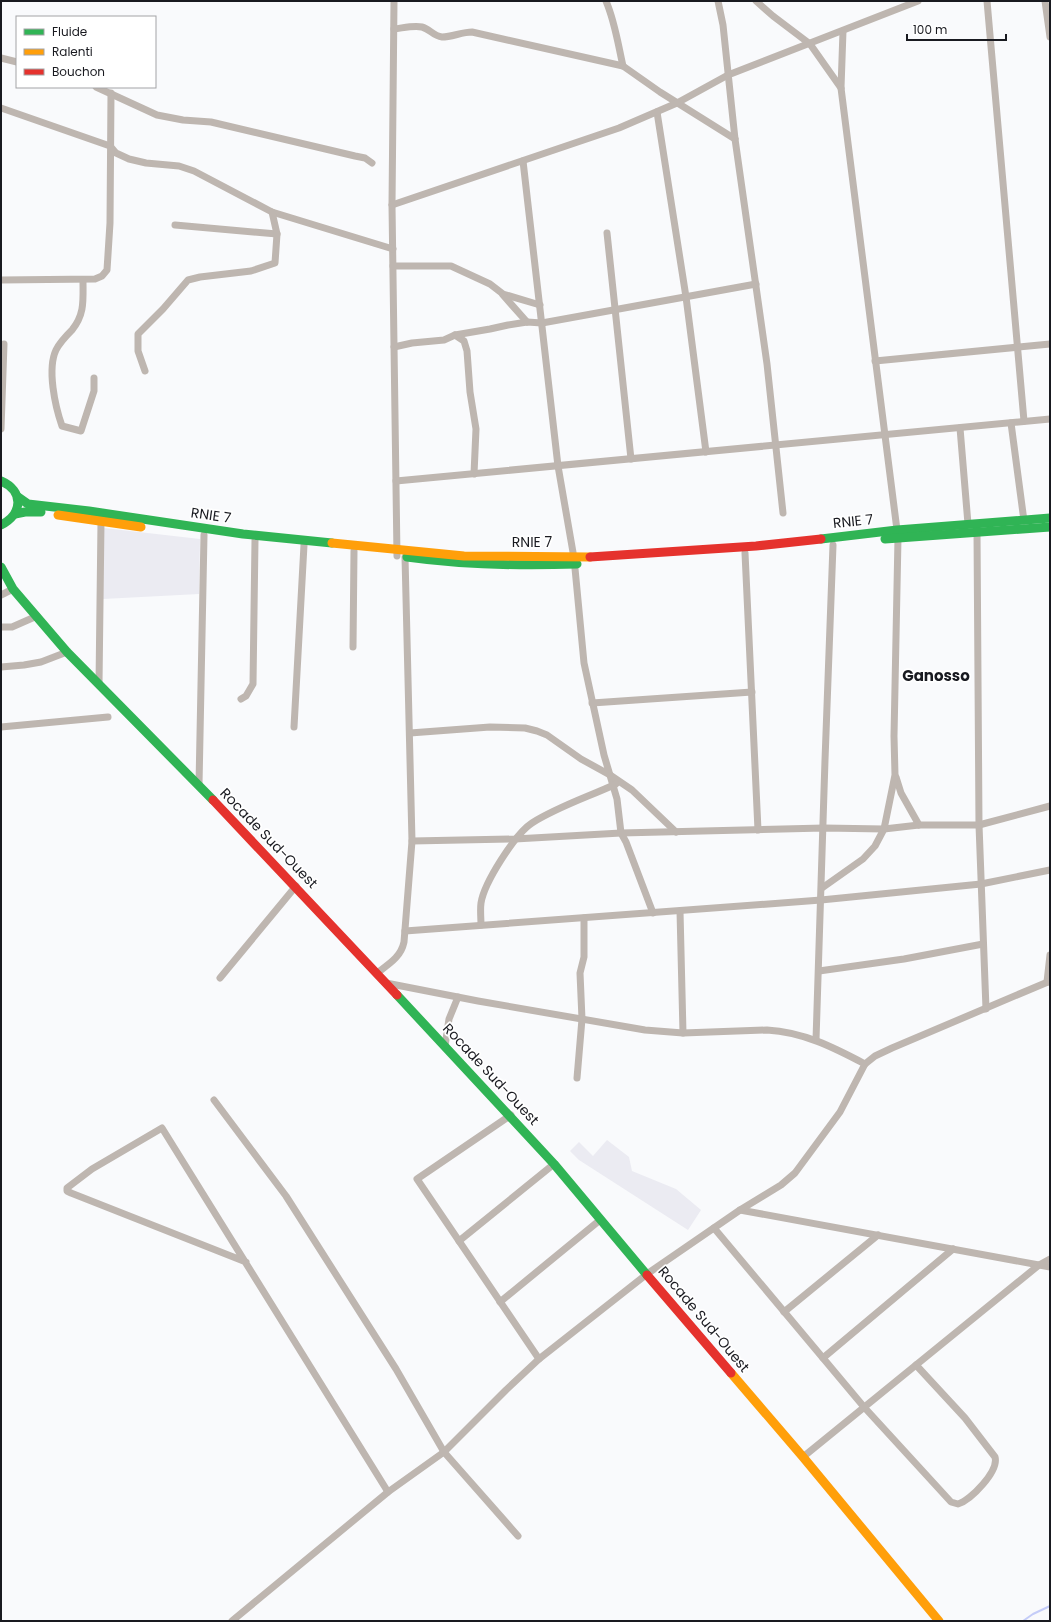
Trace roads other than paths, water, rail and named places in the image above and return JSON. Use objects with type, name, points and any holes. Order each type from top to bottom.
[{"type":"main road","name":"RNIE 7","points":[[1,481],[10,485],[15,490],[18,497],[28,504],[400,554],[441,562],[491,565],[538,566],[574,561],[897,534],[977,532],[1050,527]]},
{"type":"main road","points":[[2,526],[15,514],[19,503],[18,497]]},
{"type":"main road","name":"RNIE 7","points":[[15,514],[25,512],[45,513],[101,522],[204,535],[354,551],[400,554]]},
{"type":"main road","name":"RNIE 7","points":[[574,561],[745,553],[833,545],[968,524],[1050,518]]},
{"type":"main road","name":"Rocade Sud-Ouest","points":[[1,567],[13,589],[67,652],[199,785],[296,886],[554,1164],[600,1220],[803,1457],[939,1621]]},
{"type":"street","points":[[377,973],[398,957],[403,949],[412,841],[410,733],[396,482],[392,205],[394,1]]},
{"type":"street","points":[[606,1],[617,32],[617,41],[623,66]]},
{"type":"street","points":[[718,1],[723,25],[735,139],[767,364],[783,513]]},
{"type":"street","points":[[756,1],[810,44],[840,88]]},
{"type":"street","points":[[392,205],[450,184],[619,128],[677,103],[728,75],[918,1]]},
{"type":"street","points":[[987,1],[1024,421]]},
{"type":"street","points":[[1045,1],[1050,37]]},
{"type":"street","points":[[394,29],[424,28],[439,37],[450,37],[466,32],[472,32],[623,66],[677,103],[735,139]]},
{"type":"street","points":[[822,888],[870,853],[875,846],[884,829],[895,775],[894,736],[897,534],[840,88],[843,31]]},
{"type":"street","points":[[1,58],[16,62]]},
{"type":"street","points":[[98,88],[157,115],[183,120],[211,122],[365,158],[372,163]]},
{"type":"street","points":[[1,280],[95,279],[102,276],[107,270],[110,223],[111,93]]},
{"type":"street","points":[[1,108],[110,146],[116,153],[128,159],[146,163],[178,166],[194,171],[272,212],[393,249]]},
{"type":"street","points":[[657,112],[686,297],[706,452]]},
{"type":"street","points":[[523,161],[558,466],[574,561],[584,663],[592,704],[617,799],[621,833],[626,842],[653,913]]},
{"type":"street","points":[[145,371],[138,350],[138,334],[163,309],[188,280],[200,277],[250,271],[275,263],[277,234],[272,212]]},
{"type":"street","points":[[175,225],[277,234]]},
{"type":"street","points":[[607,234],[631,459]]},
{"type":"street","points":[[393,266],[451,266],[490,284],[503,294],[526,322]]},
{"type":"street","points":[[83,280],[82,314],[57,348],[54,356],[54,392],[62,426],[81,431],[94,391],[94,378]]},
{"type":"street","points":[[394,347],[412,343],[444,340],[455,335],[526,322],[542,323],[756,284]]},
{"type":"street","points":[[503,294],[540,305]]},
{"type":"street","points":[[455,335],[464,341],[467,351],[470,392],[476,429],[474,474]]},
{"type":"street","points":[[1,429],[4,344]]},
{"type":"street","points":[[875,361],[1050,344]]},
{"type":"street","points":[[396,482],[1050,419]]},
{"type":"street","points":[[1011,423],[1024,521]]},
{"type":"street","points":[[960,428],[968,524]]},
{"type":"street","points":[[99,684],[101,522]]},
{"type":"street","points":[[977,532],[979,825],[986,1009]]},
{"type":"street","points":[[199,785],[204,535]]},
{"type":"street","points":[[241,699],[246,696],[253,684],[255,540]]},
{"type":"street","points":[[294,727],[304,545]]},
{"type":"street","points":[[816,1040],[833,545]]},
{"type":"street","points":[[353,647],[354,551]]},
{"type":"street","points":[[745,553],[758,830]]},
{"type":"street","points":[[1,595],[13,589]]},
{"type":"street","points":[[1,627],[12,627],[37,616]]},
{"type":"street","points":[[1,667],[41,662],[67,652]]},
{"type":"street","points":[[592,704],[752,692]]},
{"type":"street","points":[[1,727],[108,717]]},
{"type":"street","points":[[410,733],[490,727],[525,728],[547,735],[581,759],[610,774],[632,790],[676,832]]},
{"type":"street","points":[[895,775],[901,792],[918,825]]},
{"type":"street","points":[[481,925],[482,902],[484,894],[500,862],[515,839],[532,823],[620,782]]},
{"type":"street","points":[[412,841],[515,839],[621,833],[824,828],[884,829],[918,825],[979,825],[1050,806]]},
{"type":"street","points":[[405,931],[821,900],[981,884],[1050,870]]},
{"type":"street","points":[[220,978],[296,886]]},
{"type":"street","points":[[680,911],[683,1033]]},
{"type":"street","points":[[577,1078],[582,1019],[580,973],[584,957],[584,918]]},
{"type":"street","points":[[819,971],[904,959],[983,944]]},
{"type":"street","points":[[232,1621],[388,1492],[444,1452],[539,1359],[647,1274],[740,1210],[781,1185],[795,1173],[840,1112],[865,1064],[881,1053],[1049,981],[1050,954]]},
{"type":"street","points":[[386,982],[458,997],[645,1030],[683,1033],[767,1030],[787,1032],[816,1040],[865,1064]]},
{"type":"street","points":[[445,1046],[449,1019],[458,997]]},
{"type":"street","points":[[214,1100],[286,1196],[396,1369],[444,1452],[518,1536]]},
{"type":"street","points":[[510,1115],[417,1179],[539,1359]]},
{"type":"street","points":[[246,1262],[71,1193],[67,1191],[67,1188],[92,1169],[162,1128],[246,1262],[388,1492]]},
{"type":"street","points":[[459,1241],[554,1164]]},
{"type":"street","points":[[740,1210],[1050,1266]]},
{"type":"street","points":[[500,1302],[600,1220]]},
{"type":"street","points":[[714,1228],[864,1408],[951,1502],[958,1504],[967,1500],[975,1493],[993,1470],[995,1457],[965,1418],[916,1365]]},
{"type":"street","points":[[784,1312],[878,1235]]},
{"type":"street","points":[[823,1358],[953,1249]]},
{"type":"street","points":[[803,1457],[1038,1264],[1050,1259]]},
{"type":"waterway","points":[[1023,1621],[1033,1614],[1050,1606]]},
{"type":"district","name":"Ganosso","points":[[936,676]]}]
